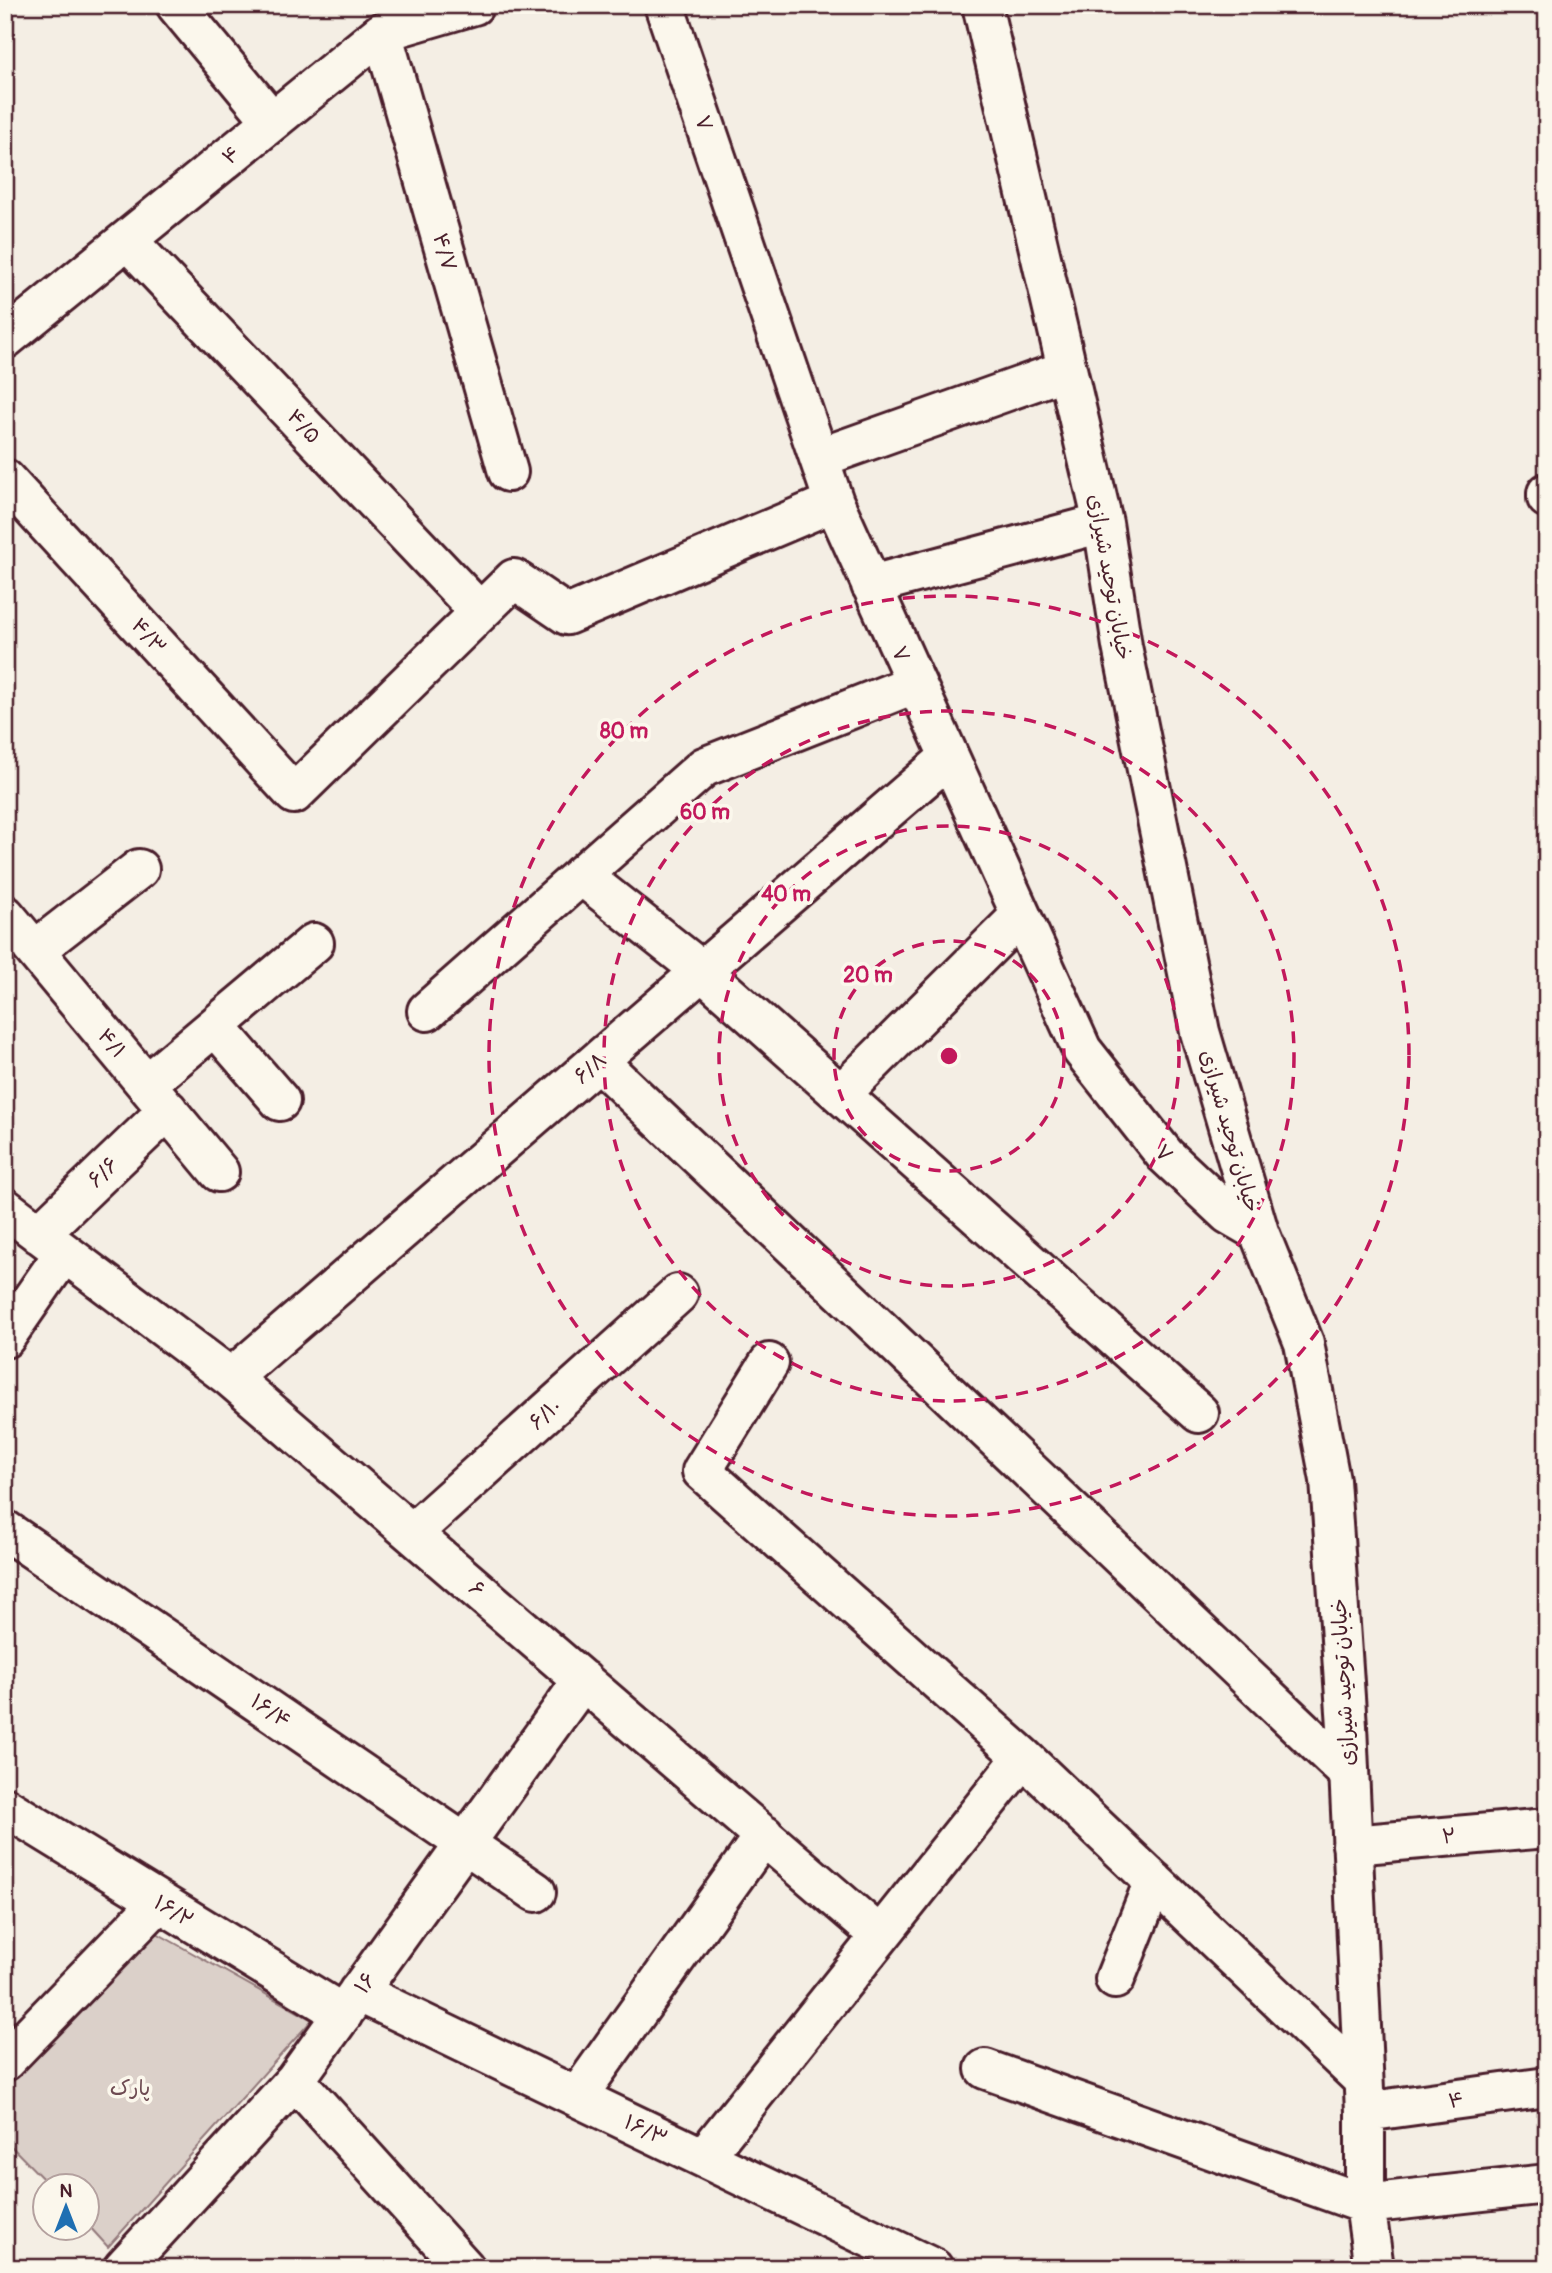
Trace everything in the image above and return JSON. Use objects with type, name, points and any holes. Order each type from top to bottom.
[{"type":"street","points":[[176,5],[272,121]]},
{"type":"street","name":"۴","points":[[5,339],[397,20],[474,5]]},
{"type":"street","name":"۷","points":[[664,5],[834,502],[1082,1051],[1165,1155],[1228,1214],[1259,1232]]},
{"type":"street","name":"خیابان توحید شیرازی","points":[[981,13],[1103,523],[1122,646],[1200,1032],[1259,1232],[1304,1343],[1330,1480],[1349,1774],[1364,2096],[1365,2204],[1374,2268]]},
{"type":"street","name":"۴/۷","points":[[397,20],[508,472]]},
{"type":"street","name":"۴/۵","points":[[127,240],[480,612]]},
{"type":"street","points":[[819,458],[1066,370]]},
{"type":"street","name":"۴/۳","points":[[5,479],[294,794],[480,612]]},
{"type":"street","points":[[480,612],[514,579],[567,615],[834,502]]},
{"type":"street","points":[[871,585],[1103,523]]},
{"type":"street","points":[[428,1011],[704,767],[914,684]]},
{"type":"street","name":"۶/۸","points":[[231,1378],[948,758]]},
{"type":"street","points":[[35,950],[139,869]]},
{"type":"street","points":[[581,875],[702,971],[1199,1413]]},
{"type":"street","name":"۴/۱","points":[[5,915],[219,1172]]},
{"type":"street","points":[[841,1094],[1020,916]]},
{"type":"street","name":"۶/۶","points":[[5,1338],[52,1243],[157,1097],[215,1026],[314,943]]},
{"type":"street","points":[[215,1026],[280,1101]]},
{"type":"street","points":[[598,1061],[1349,1774]]},
{"type":"street","name":"۶","points":[[5,1208],[231,1378],[880,1936]]},
{"type":"street","name":"۶/۱۰","points":[[412,1533],[678,1294]]},
{"type":"street","points":[[769,1363],[702,1471],[1023,1757],[1154,1881],[1364,2096]]},
{"type":"street","name":"۱۶/۴","points":[[5,1530],[536,1892]]},
{"type":"street","name":"۱۶","points":[[123,2268],[295,2080],[583,1680]]},
{"type":"street","points":[[704,2157],[1023,1757]]},
{"type":"street","name":"۱۶/۲","points":[[5,1807],[159,1902],[350,2003]]},
{"type":"street","name":"۲","points":[[1352,1845],[1547,1828]]},
{"type":"street","points":[[578,2097],[764,1835]]},
{"type":"street","points":[[1115,1979],[1154,1881]]},
{"type":"street","points":[[5,2061],[159,1902]]},
{"type":"street","name":"۱۶/۳","points":[[350,2003],[578,2097],[933,2268]]},
{"type":"street","points":[[985,2069],[1365,2204],[1547,2184]]},
{"type":"street","points":[[295,2080],[465,2268]]},
{"type":"street","name":"۴","points":[[1364,2096],[1547,2087]]},
{"type":"green space","name":"پارک","points":[[155,1932],[312,2020],[108,2247],[102,2240],[102,2172],[36,2172],[5,2140],[5,2089]]}]
